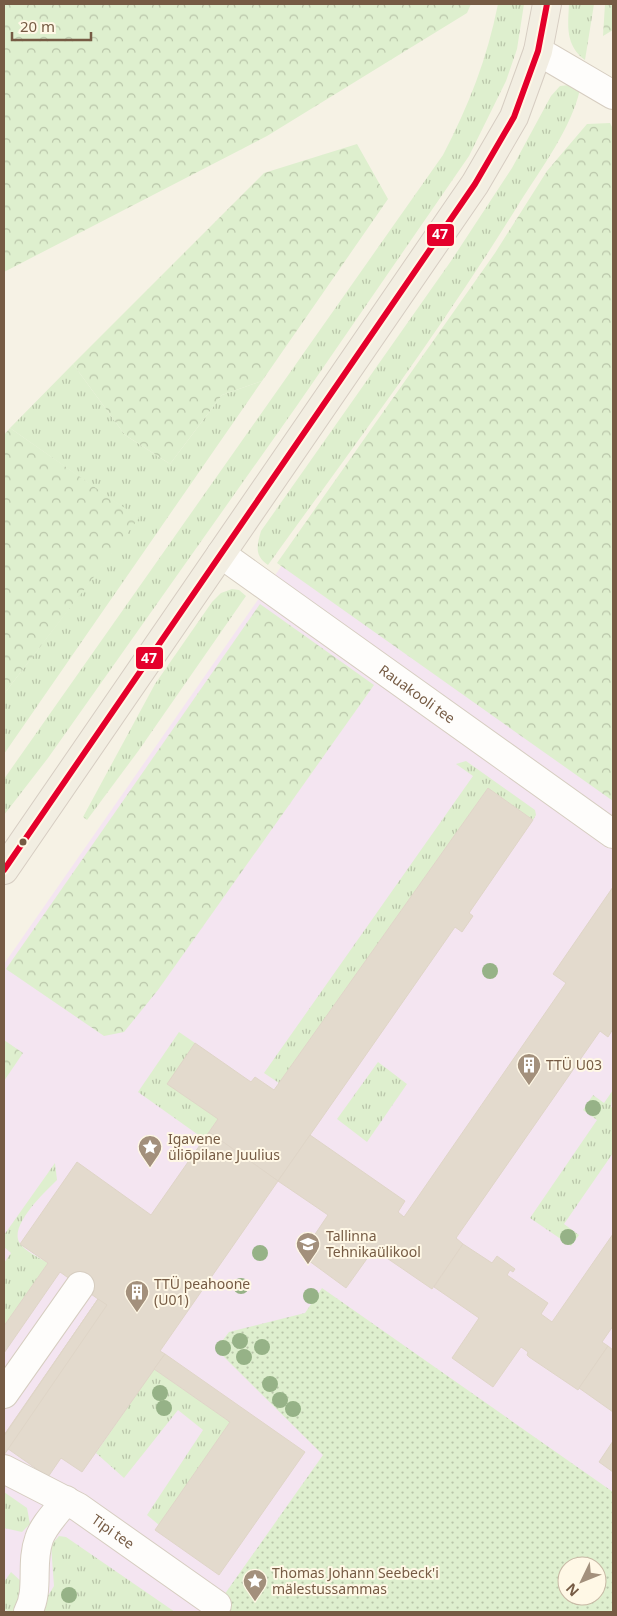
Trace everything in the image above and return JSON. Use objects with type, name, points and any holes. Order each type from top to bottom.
[{"type":"main road","points":[[4,870],[474,184],[514,117],[538,51],[547,4]]},
{"type":"street","points":[[538,51],[613,95]]},
{"type":"street","name":"Rauakooli tee","points":[[220,554],[613,834]]},
{"type":"street","points":[[4,1394],[80,1286]]},
{"type":"street","name":"Tipi tee","points":[[4,1469],[66,1500],[217,1605]]},
{"type":"street","points":[[28,1612],[35,1597],[33,1570],[39,1538],[66,1500]]},
{"type":"shaded area","name":"Tallinna Tehnikaülikool","points":[[285,561],[613,797],[613,1612],[4,1612],[4,964]]},
{"type":"green space","points":[[4,4],[471,4],[467,13],[267,136],[4,272]]},
{"type":"green space","points":[[498,4],[524,4],[517,49],[506,81],[469,156],[296,407],[48,758],[4,815],[4,779],[443,155],[461,118],[483,63]]},
{"type":"green space","points":[[569,4],[594,4],[585,60],[574,48],[569,35]]},
{"type":"green space","points":[[605,4],[613,4],[613,30],[603,36]]},
{"type":"green space","points":[[569,85],[580,89],[576,103],[563,133],[546,162],[491,249],[429,340],[268,565],[260,558],[258,550],[261,531],[451,261],[512,168],[551,96],[560,86]]},
{"type":"green space","points":[[610,123],[613,129],[613,801],[277,563],[495,253],[547,171],[587,124]]},
{"type":"green space","points":[[357,144],[388,199],[262,381],[222,395],[170,464],[125,435],[73,364],[264,173]]},
{"type":"green space","points":[[73,364],[125,435],[170,464],[222,395],[262,381],[4,754],[4,694],[138,518],[10,428]]},
{"type":"green space","points":[[10,428],[139,518],[4,694],[4,435]]},
{"type":"green space","points":[[232,589],[239,590],[246,596],[139,750],[87,820],[83,817],[155,684],[212,602],[221,593]]},
{"type":"green space","points":[[260,604],[374,685],[158,990],[124,1032],[104,1036],[6,969]]},
{"type":"green space","points":[[466,761],[535,810],[536,815],[533,820],[488,788],[279,1083],[264,1073],[473,776],[456,764]]},
{"type":"green space","points":[[179,1032],[195,1043],[218,1119],[204,1139],[138,1092]]},
{"type":"green space","points":[[4,1040],[23,1053],[4,1081]]},
{"type":"green space","points":[[378,1062],[407,1084],[367,1142],[337,1119]]},
{"type":"green space","points":[[613,1090],[611,1107],[613,1108],[613,1153],[564,1224],[579,1235],[571,1246],[530,1218],[597,1120],[583,1110],[593,1095],[604,1103]]},
{"type":"green space","points":[[55,1163],[57,1180],[30,1208],[20,1226],[18,1235],[19,1242],[25,1248],[48,1263],[4,1326],[4,1263],[11,1253],[4,1247],[4,1235]]},
{"type":"green space","points":[[322,1288],[613,1492],[613,1612],[222,1612],[217,1605],[323,1455],[216,1349],[229,1332],[305,1313]]},
{"type":"green space","points":[[154,1369],[230,1422],[159,1525],[147,1515],[203,1430],[178,1410],[124,1478],[96,1453]]},
{"type":"green space","points":[[4,1492],[27,1508],[30,1524],[22,1532],[4,1528]]},
{"type":"green space","points":[[59,1536],[66,1537],[175,1612],[38,1612],[54,1586],[51,1545]]},
{"type":"green space","points":[[11,1572],[24,1584],[26,1595],[14,1612],[4,1610],[4,1582]]},
{"type":"building","points":[[488,788],[533,820],[469,913],[473,916],[462,932],[455,927],[278,1181],[209,1132],[218,1119],[167,1084],[195,1043],[251,1082],[255,1077],[274,1090]]},
{"type":"building","name":"TTÜ U03","points":[[613,887],[613,1029],[608,1037],[600,1031],[456,1238],[463,1244],[432,1289],[378,1252],[380,1248],[376,1246],[346,1288],[301,1255],[328,1215],[278,1181],[310,1135],[405,1201],[398,1212],[404,1217],[566,983],[553,974]]},
{"type":"building","name":"TTÜ peahoone (U01)","points":[[209,1132],[278,1181],[160,1351],[165,1354],[82,1472],[61,1458],[48,1477],[4,1446],[4,1435],[98,1299],[60,1272],[4,1353],[4,1326],[48,1263],[20,1244],[77,1162],[151,1215]]},
{"type":"building","points":[[613,1234],[613,1326],[602,1342],[608,1346],[578,1390],[529,1357],[527,1355],[528,1352],[521,1347],[493,1387],[452,1358],[479,1318],[434,1287],[463,1244],[492,1263],[497,1256],[515,1269],[513,1272],[510,1270],[507,1275],[548,1303],[541,1314],[552,1322]]},
{"type":"building","points":[[98,1299],[107,1305],[4,1455],[4,1436]]},
{"type":"building","points":[[608,1346],[613,1350],[613,1412],[579,1388]]},
{"type":"building","points":[[165,1354],[305,1452],[219,1575],[155,1530],[230,1422],[154,1369]]},
{"type":"building","points":[[613,1441],[613,1472],[599,1462]]},
{"type":"transit line","name":"47","points":[[4,870],[475,184],[514,117],[538,51],[547,4]]},
{"type":"place","name":"TTÜ U03","points":[[529,1086]]},
{"type":"place","name":"Igavene üliõpilane Juulius","points":[[150,1168]]},
{"type":"place","name":"Tallinna Tehnikaülikool","points":[[308,1265]]},
{"type":"place","name":"TTÜ peahoone (U01)","points":[[137,1313]]},
{"type":"place","name":"Thomas Johann Seebeck'i mälestussammas","points":[[255,1602]]}]
